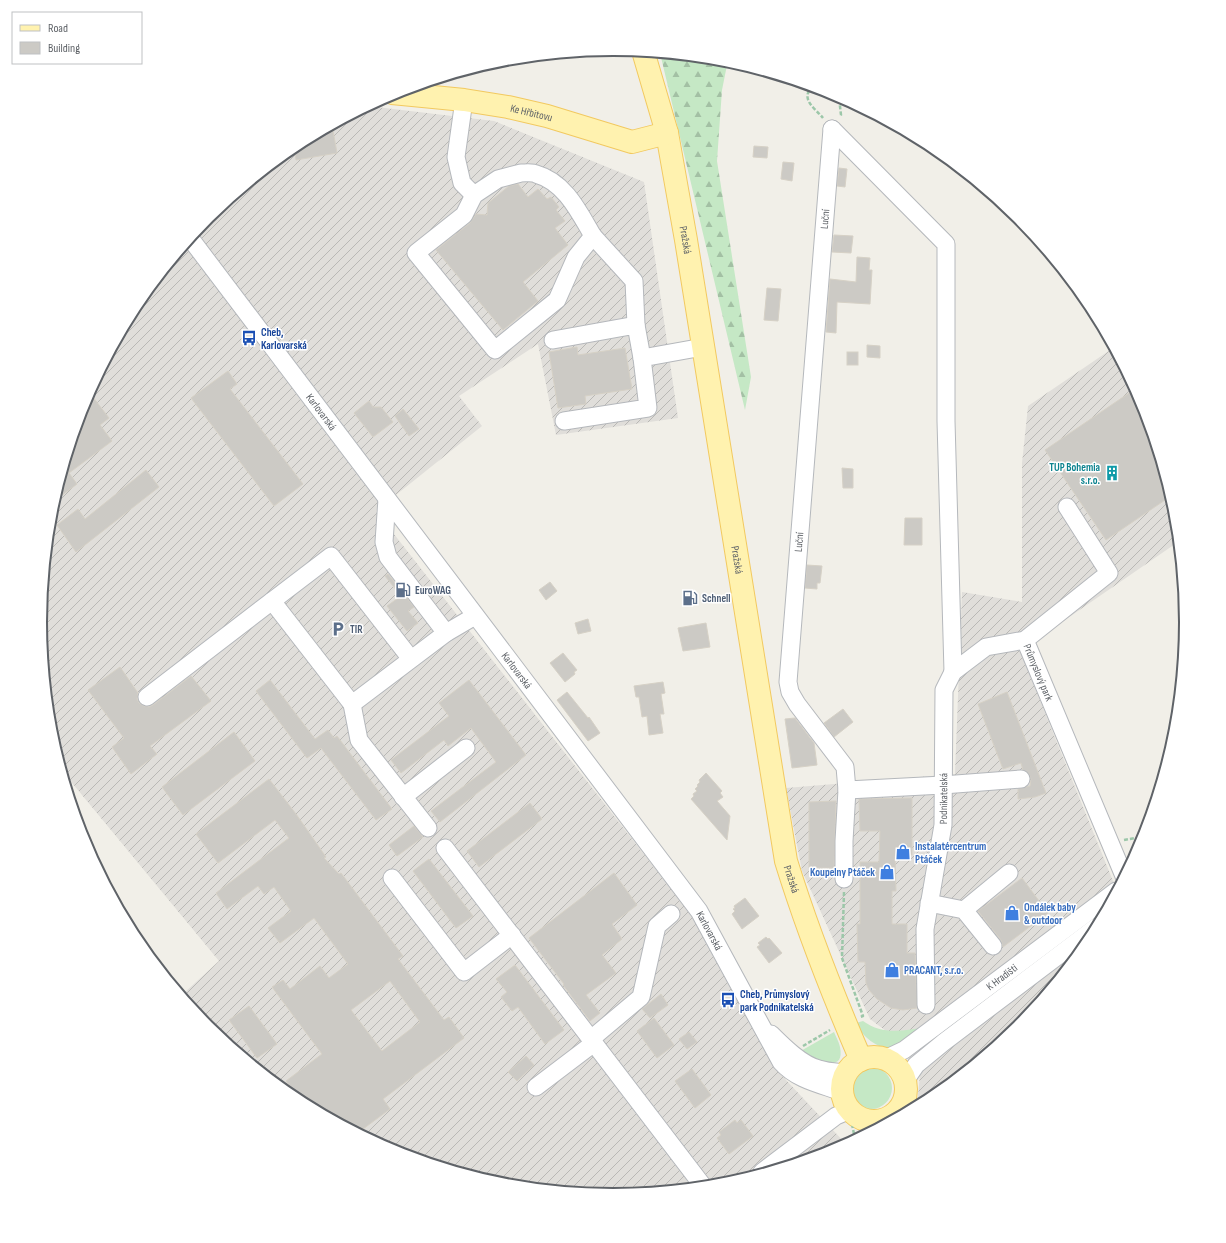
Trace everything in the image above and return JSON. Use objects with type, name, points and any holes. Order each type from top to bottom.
[{"type":"main road","name":"Pražská","points":[[644,57],[666,133],[686,240],[786,861],[798,898],[845,1023],[850,1084]]},
{"type":"main road","name":"Ke Hřbitovu","points":[[408,95],[464,100],[547,116],[632,142],[666,133]]},
{"type":"main road","points":[[880,1120],[867,1120],[854,1114],[850,1084],[873,1058],[885,1059],[898,1068],[905,1081],[906,1090],[904,1099],[895,1112]]},
{"type":"street","points":[[464,100],[456,157],[462,183],[474,195]]},
{"type":"street","points":[[832,129],[946,244],[946,421],[953,672]]},
{"type":"street","name":"Luční","points":[[832,129],[788,682],[790,692],[797,704],[845,767],[847,790],[844,841],[844,879]]},
{"type":"street","points":[[564,421],[648,408],[642,358],[636,325],[634,281],[593,236],[570,199],[553,181],[535,173],[521,173],[498,179],[474,195],[464,214],[416,253],[495,350],[557,300],[576,257],[593,236]]},
{"type":"street","name":"Karlovarská","points":[[193,242],[699,912],[777,1055],[787,1068],[807,1080],[850,1084]]},
{"type":"street","points":[[553,340],[636,325]]},
{"type":"street","points":[[642,358],[703,347]]},
{"type":"street","points":[[387,499],[384,542],[388,558],[446,633]]},
{"type":"street","name":"Průmyslový park","points":[[1067,507],[1109,574],[1025,640],[1122,870]]},
{"type":"street","points":[[147,697],[331,556],[411,660]]},
{"type":"street","points":[[272,601],[352,704],[359,740],[428,828]]},
{"type":"street","points":[[352,704],[446,633],[475,616]]},
{"type":"street","name":"Podnikatelská","points":[[926,1005],[925,929],[944,825],[944,690],[953,672],[986,647],[1025,640]]},
{"type":"street","points":[[403,797],[466,748]]},
{"type":"street","points":[[847,790],[1021,779]]},
{"type":"street","points":[[445,848],[699,1181]]},
{"type":"street","points":[[964,910],[1009,873]]},
{"type":"street","points":[[392,878],[464,972],[512,935]]},
{"type":"street","name":"K Hradišti","points":[[885,1059],[904,1050],[1107,898]]},
{"type":"street","points":[[929,903],[964,910],[993,946]]},
{"type":"street","points":[[536,1087],[593,1041],[641,997],[657,926],[671,914]]},
{"type":"street","name":"K Hradišti","points":[[905,1081],[916,1065],[944,1042],[1084,936]]},
{"type":"street","points":[[757,1017],[778,1041],[792,1053],[809,1065],[850,1084],[836,1116],[773,1164]]},
{"type":"path","points":[[809,91],[807,101],[832,129],[841,115],[840,103]]},
{"type":"path","points":[[792,1053],[824,1032],[863,1016],[842,958],[844,879]]},
{"type":"shaded area","points":[[378,107],[494,121],[644,182],[678,418],[556,435],[538,344],[459,396],[482,426],[376,511],[689,912],[786,1080],[841,1139],[795,1157],[723,1177],[687,1183],[650,1186],[613,1188],[539,1183],[503,1177],[467,1168],[396,1144],[363,1129],[330,1112],[268,1071],[213,1022],[185,992],[219,961],[70,780],[58,732],[52,695],[48,659],[48,584],[58,511],[66,475],[90,405],[105,371],[123,338],[142,307],[187,248],[240,196],[268,172],[330,131]]},
{"type":"shaded area","points":[[1109,350],[1121,371],[1149,440],[1160,475],[1174,545],[1020,651],[1115,883],[1084,936],[1039,995],[1013,1022],[958,1071],[918,1098],[920,1074],[890,1034],[870,1019],[802,871],[786,788],[955,774],[962,592],[1022,602],[1022,463],[1028,406]]},
{"type":"green space","points":[[661,58],[687,60],[727,67],[722,90],[717,161],[751,377],[745,410]]},
{"type":"green space","points":[[863,1021],[879,1029],[894,1031],[928,1027],[892,1050],[875,1044],[862,1033],[856,1023]]},
{"type":"green space","points":[[834,1032],[840,1047],[840,1056],[838,1061],[826,1063],[799,1052]]},
{"type":"green space","points":[[871,1067],[886,1073],[892,1088],[886,1103],[871,1109],[856,1103],[850,1088],[856,1073]]},
{"type":"building","points":[[333,130],[337,153],[296,160],[295,154]]},
{"type":"building","points":[[754,146],[768,147],[767,158],[753,157]]},
{"type":"building","points":[[783,162],[794,163],[792,181],[781,179]]},
{"type":"building","points":[[839,168],[847,169],[845,187],[837,186]]},
{"type":"building","points":[[518,184],[528,197],[538,189],[547,199],[551,197],[559,207],[556,210],[565,221],[555,228],[568,245],[523,282],[538,301],[503,330],[436,250],[470,223],[476,214],[487,215],[488,203],[509,186]]},
{"type":"building","points":[[834,235],[853,236],[851,253],[832,252]]},
{"type":"building","points":[[857,257],[870,258],[869,270],[872,270],[870,304],[837,302],[836,333],[826,332],[830,279],[856,282]]},
{"type":"building","points":[[767,288],[781,289],[778,321],[764,320]]},
{"type":"building","points":[[867,345],[880,346],[880,358],[867,357]]},
{"type":"building","points":[[577,347],[578,355],[625,348],[632,389],[585,396],[586,404],[558,408],[549,352]]},
{"type":"building","points":[[847,352],[858,352],[858,365],[847,365]]},
{"type":"building","points":[[228,371],[237,384],[230,389],[303,484],[274,506],[191,398]]},
{"type":"building","name":"TUP Bohemia s.r.o.","points":[[1130,392],[1149,440],[1160,475],[1165,500],[1106,540],[1045,450]]},
{"type":"building","points":[[93,398],[109,418],[100,425],[112,441],[69,473],[77,484],[61,496],[77,440]]},
{"type":"building","points":[[369,401],[373,407],[381,407],[393,422],[373,437],[354,413]]},
{"type":"building","points":[[403,409],[419,429],[409,436],[395,416]]},
{"type":"building","points":[[842,468],[853,469],[853,488],[843,488]]},
{"type":"building","points":[[146,470],[159,487],[76,552],[57,525],[78,509],[85,519]]},
{"type":"building","points":[[905,518],[922,518],[922,545],[904,545]]},
{"type":"building","points":[[807,565],[822,566],[820,583],[817,583],[817,589],[805,588]]},
{"type":"building","points":[[388,574],[414,607],[408,611],[418,623],[407,631],[387,606],[401,596],[385,576]]},
{"type":"building","points":[[550,582],[557,591],[546,600],[539,590]]},
{"type":"building","points":[[588,619],[591,631],[578,634],[575,623]]},
{"type":"building","points":[[706,623],[710,647],[683,651],[678,628]]},
{"type":"building","points":[[563,653],[577,670],[574,672],[575,674],[565,682],[550,663]]},
{"type":"building","points":[[120,667],[138,693],[137,699],[139,703],[144,706],[149,707],[153,705],[191,676],[211,701],[150,746],[157,754],[131,774],[112,747],[124,738],[88,690]]},
{"type":"building","points":[[270,680],[315,739],[328,730],[334,738],[337,736],[392,809],[376,820],[321,748],[307,758],[256,691]]},
{"type":"building","points":[[469,680],[526,755],[440,822],[431,811],[496,762],[471,728],[448,746],[444,740],[401,773],[391,760],[449,716],[439,703]]},
{"type":"building","points":[[663,682],[665,693],[661,694],[664,714],[660,714],[663,733],[649,735],[647,716],[642,717],[639,697],[636,697],[634,686]]},
{"type":"building","points":[[567,692],[588,718],[589,717],[600,733],[588,741],[557,700]]},
{"type":"building","points":[[1007,692],[1046,793],[1035,797],[1018,799],[1018,789],[1030,786],[1031,779],[1029,774],[1023,770],[1021,763],[1003,769],[978,704]]},
{"type":"building","points":[[843,709],[853,722],[834,737],[824,723]]},
{"type":"building","points":[[795,718],[814,743],[817,765],[792,768],[785,719]]},
{"type":"building","points":[[234,732],[255,761],[183,815],[162,787]]},
{"type":"building","points":[[706,773],[722,791],[720,793],[723,797],[717,801],[730,816],[727,840],[691,799],[694,796],[693,794],[697,791],[695,789],[700,782],[699,780]]},
{"type":"building","points":[[269,779],[326,857],[324,858],[339,874],[341,873],[403,956],[398,959],[444,1020],[449,1017],[464,1038],[383,1099],[390,1109],[363,1129],[330,1112],[289,1085],[286,1081],[322,1054],[272,987],[283,980],[290,989],[320,966],[329,978],[348,964],[314,918],[280,943],[268,928],[291,911],[274,887],[264,894],[258,886],[227,909],[216,893],[289,838],[275,820],[218,863],[196,834]],"holes":[[[390,981],[420,1022],[382,1051],[351,1010]]]},
{"type":"building","points":[[912,798],[912,855],[908,854],[908,856],[895,856],[896,891],[892,891],[892,924],[907,924],[907,953],[915,953],[917,1008],[903,1010],[891,1008],[877,999],[869,990],[866,983],[865,962],[858,962],[857,924],[860,924],[860,862],[879,862],[880,831],[860,831],[859,799]]},
{"type":"building","points":[[836,801],[834,868],[809,868],[809,802]]},
{"type":"building","points":[[530,803],[542,819],[479,867],[467,851]]},
{"type":"building","points":[[414,826],[423,837],[397,856],[389,845]]},
{"type":"building","points":[[429,859],[473,916],[456,928],[413,871]]},
{"type":"building","points":[[614,873],[637,905],[612,924],[622,939],[602,955],[616,973],[586,995],[600,1013],[590,1021],[529,938]]},
{"type":"building","name":"Ondálek baby & outdoor","points":[[1022,878],[1048,913],[1003,947],[1001,940],[978,911]]},
{"type":"building","points":[[745,898],[759,916],[742,929],[732,914],[735,911],[733,909],[735,908],[734,906]]},
{"type":"building","points":[[766,937],[768,939],[769,938],[782,953],[769,963],[757,947],[760,945],[758,943]]},
{"type":"building","points":[[515,965],[564,1030],[545,1044],[518,1007],[512,1011],[501,997],[507,992],[496,979]]},
{"type":"building","points":[[661,994],[668,1005],[650,1018],[642,1009]]},
{"type":"building","points":[[249,1006],[277,1044],[257,1058],[229,1020]]},
{"type":"building","points":[[654,1018],[674,1045],[657,1058],[637,1031]]},
{"type":"building","points":[[689,1032],[697,1042],[687,1049],[679,1039]]},
{"type":"building","points":[[526,1056],[534,1065],[517,1081],[508,1072]]},
{"type":"building","points":[[692,1069],[711,1095],[695,1108],[675,1081]]},
{"type":"building","points":[[735,1120],[737,1123],[741,1120],[753,1136],[729,1154],[717,1138],[721,1135],[719,1132]]},
{"type":"place","name":"Cheb, Karlovarská","points":[[249,338]]},
{"type":"place","name":"TUP Bohemia s.r.o.","points":[[1112,473]]},
{"type":"place","name":"EuroWAG","points":[[403,590]]},
{"type":"place","name":"Schnell","points":[[690,598]]},
{"type":"place","name":"TIR","points":[[338,629]]},
{"type":"place","name":"Instalatércentrum Ptáček","points":[[903,852]]},
{"type":"place","name":"Koupelny Ptáček","points":[[887,872]]},
{"type":"place","name":"Ondálek baby & outdoor","points":[[1012,913]]},
{"type":"place","name":"PRACANT, s.r.o.","points":[[892,970]]},
{"type":"place","name":"Cheb, Průmyslový park Podnikatelská","points":[[728,1000]]}]
